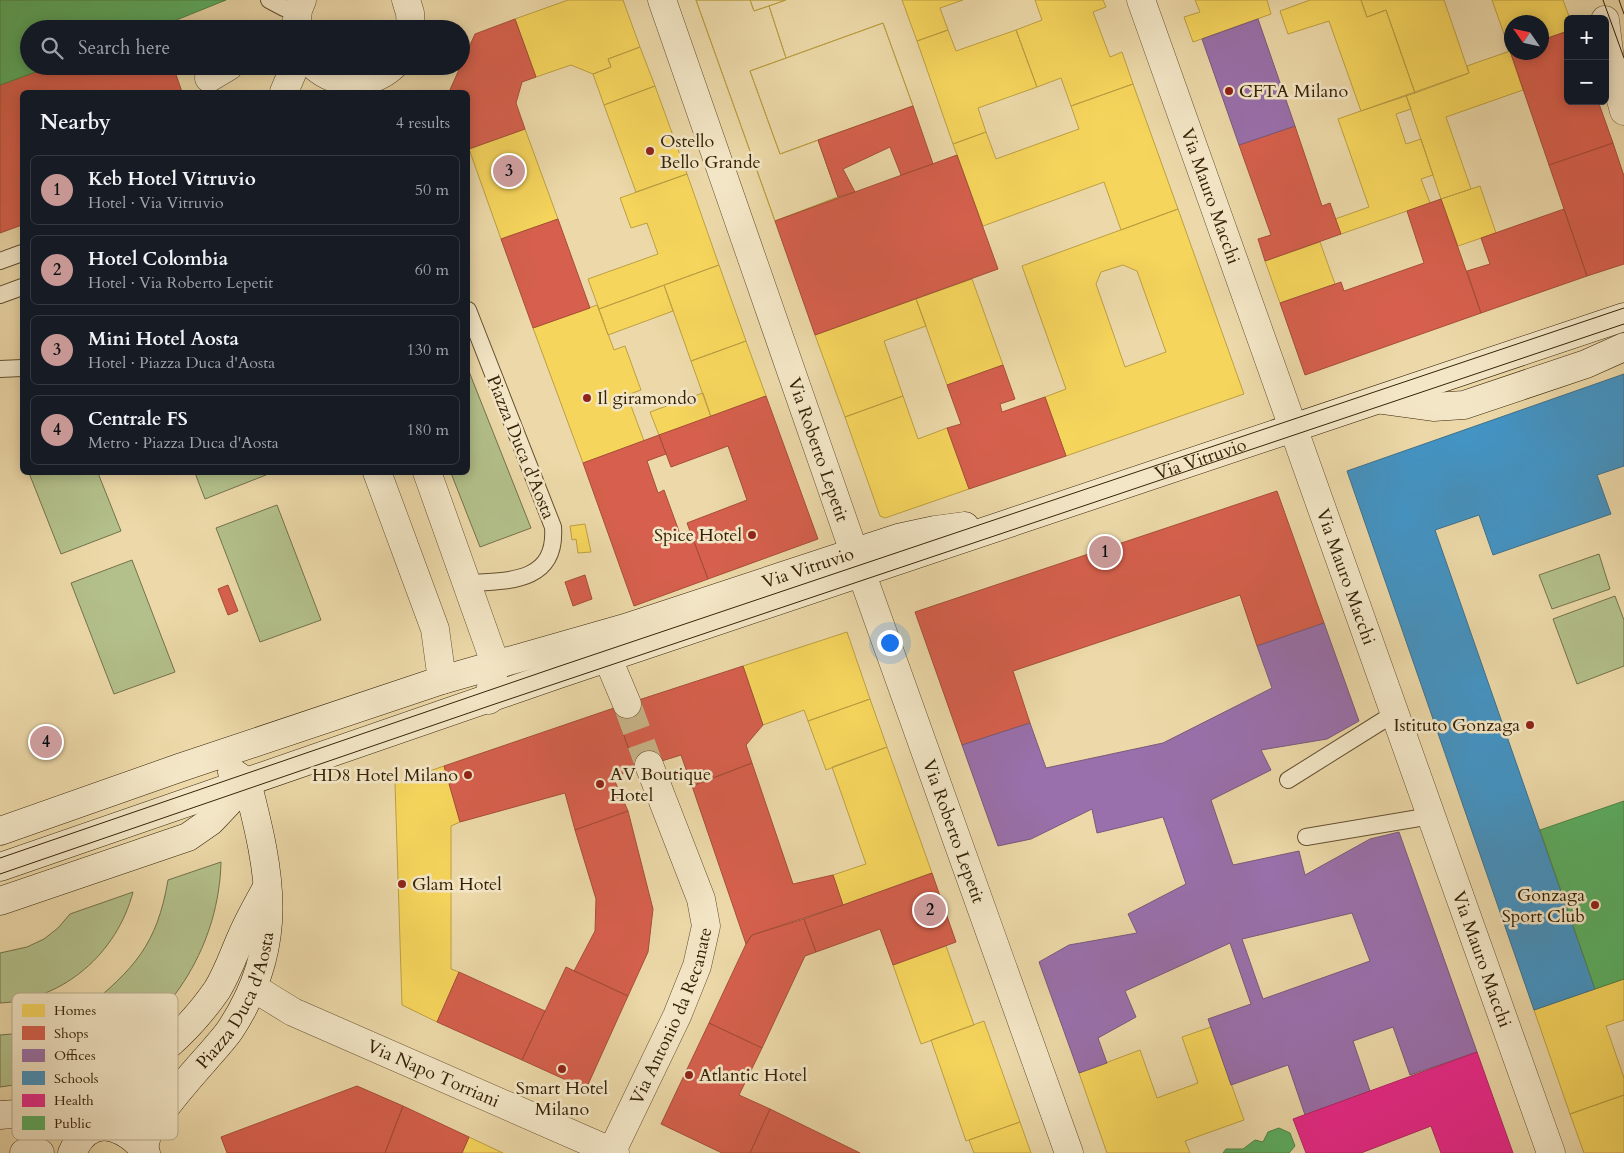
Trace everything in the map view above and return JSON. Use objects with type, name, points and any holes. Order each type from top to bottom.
[{"type":"street","name":"Via Roberto Lepetit","points":[[662,0],[858,563],[1069,1153]]},
{"type":"street","name":"Via Mauro Macchi","points":[[1141,0],[1551,1153]]},
{"type":"street","points":[[1604,0],[1605,15]]},
{"type":"street","points":[[1611,0],[1624,37]]},
{"type":"street","points":[[1609,52],[1624,112]]},
{"type":"street","points":[[285,90],[291,75]]},
{"type":"street","points":[[329,75],[336,79],[352,82],[383,78]]},
{"type":"street","name":"Via Vitruvio","points":[[604,647],[858,563],[935,530],[1021,520],[1624,317]]},
{"type":"street","name":"Via Vitruvio","points":[[1378,399],[1433,407],[1469,404],[1586,364],[1624,347]]},
{"type":"street","points":[[378,475],[434,629],[442,680]]},
{"type":"street","points":[[428,475],[495,663],[489,700]]},
{"type":"street","points":[[0,831],[210,758],[495,663],[604,647]]},
{"type":"street","points":[[0,867],[489,700],[604,647]]},
{"type":"street","points":[[604,647],[627,704]]},
{"type":"street","points":[[210,758],[247,782]]},
{"type":"street","name":"Via Antonio da Recanate","points":[[614,1152],[677,1016],[698,966],[706,936],[706,917],[701,899],[649,765]]},
{"type":"street","points":[[0,902],[188,837],[211,821],[247,782]]},
{"type":"street","name":"Piazza Duca d'Aosta","points":[[178,1093],[218,1046],[254,988],[267,939],[268,886],[262,836],[247,782]]},
{"type":"street","name":"Piazza Duca d'Aosta","points":[[178,1034],[218,989],[268,886]]},
{"type":"street","name":"Via Napo Torriani","points":[[254,988],[293,1012],[614,1152]]},
{"type":"street","points":[[72,1153],[80,1140]]},
{"type":"street","points":[[132,1140],[145,1151]]},
{"type":"street","points":[[24,1153],[40,1153]]},
{"type":"lane","points":[[269,0],[284,8],[298,19]]},
{"type":"lane","points":[[0,261],[20,254]]},
{"type":"lane","points":[[0,295],[20,288]]},
{"type":"lane","name":"Piazza Duca d'Aosta","points":[[467,583],[514,579],[537,572],[549,557],[554,538],[553,528],[470,315]]},
{"type":"lane","points":[[0,369],[20,368]]},
{"type":"lane","points":[[1288,780],[1395,713]]},
{"type":"lane","points":[[1306,837],[1431,816]]},
{"type":"green space","points":[[470,374],[531,528],[480,547],[452,475],[470,475]]},
{"type":"green space","points":[[30,475],[99,475],[121,531],[61,554]]},
{"type":"green space","points":[[196,475],[266,475],[205,499]]},
{"type":"green space","points":[[277,505],[321,620],[260,642],[216,528]]},
{"type":"green space","points":[[1599,554],[1610,589],[1552,609],[1539,575]]},
{"type":"green space","points":[[132,560],[175,672],[114,694],[71,583]]},
{"type":"green space","points":[[1615,596],[1624,620],[1624,666],[1577,684],[1553,619]]},
{"type":"green space","points":[[221,862],[218,892],[212,921],[202,949],[188,975],[175,993],[104,993],[130,968],[150,939],[163,903],[168,880]]},
{"type":"green space","points":[[133,892],[125,914],[114,935],[101,953],[84,969],[66,983],[46,993],[12,993],[12,1001],[0,1003],[0,953],[27,947],[44,939],[58,928],[70,914]]},
{"type":"green space","points":[[12,1034],[12,1085],[0,1087],[0,1035]]},
{"type":"building: Homes","points":[[568,0],[623,0],[640,47],[608,59],[611,67],[593,74],[571,65],[536,77],[515,19]]},
{"type":"building: Homes","points":[[696,0],[750,0],[754,11],[769,6],[786,58],[750,71],[780,154],[818,140],[838,197],[775,221]]},
{"type":"building: Homes","points":[[696,0],[786,0],[769,6],[786,58],[883,23],[913,106],[818,140],[838,197],[775,221]]},
{"type":"building: Homes","points":[[750,0],[786,0],[754,11]]},
{"type":"building: Homes","points":[[902,0],[963,0],[940,8],[948,30],[917,41]]},
{"type":"building: Homes","points":[[1035,0],[1103,0],[1106,7],[1093,12],[1110,57],[1122,52],[1133,84],[1071,106],[1061,78],[1037,87],[1016,30],[1042,20]]},
{"type":"building: Homes","points":[[1195,0],[1267,0],[1271,14],[1193,42],[1184,17],[1200,12]]},
{"type":"building: Homes","points":[[1310,0],[1361,0],[1367,17],[1386,10],[1415,93],[1361,111],[1329,21],[1288,34],[1280,11]]},
{"type":"building: Homes","points":[[1361,0],[1444,0],[1469,73],[1415,93],[1386,10],[1367,17]]},
{"type":"building: Homes","points":[[1492,0],[1563,0],[1569,15],[1564,15],[1564,32],[1549,38],[1549,15],[1504,15],[1504,34]]},
{"type":"building: Homes","points":[[883,23],[913,106],[780,154],[750,71]]},
{"type":"building: Homes","points":[[948,30],[956,51],[1016,30],[1037,87],[978,108],[986,132],[953,144],[917,41]]},
{"type":"building: Homes","points":[[640,47],[655,86],[604,105],[593,74],[611,67],[608,59]]},
{"type":"building: Homes","points":[[1504,53],[1504,60],[1513,60],[1523,90],[1446,117],[1471,189],[1441,199],[1406,95],[1469,73],[1467,66]]},
{"type":"building: Homes","points":[[1133,84],[1178,209],[1121,230],[1104,182],[983,226],[953,144],[986,132],[996,159],[1079,129],[1071,106]]},
{"type":"building: Homes","name":"Ostello Bello Grande","points":[[655,86],[687,174],[636,192],[604,105]]},
{"type":"building: Homes","points":[[1406,95],[1411,109],[1396,114],[1406,144],[1421,139],[1433,175],[1421,179],[1430,203],[1341,234],[1335,219],[1369,207],[1338,119]]},
{"type":"building: Homes","points":[[525,129],[558,219],[501,239],[470,149]]},
{"type":"building: Homes","points":[[687,174],[719,265],[599,309],[588,279],[658,254],[647,223],[631,228],[620,198]]},
{"type":"building: Homes","points":[[1480,186],[1496,233],[1458,246],[1441,199]]},
{"type":"building: Homes","points":[[1178,209],[1244,394],[1066,456],[1045,397],[1066,389],[1022,266]],"holes":[[[1123,265],[1137,271],[1166,352],[1125,367],[1096,284],[1101,272]]]},
{"type":"building: Homes","points":[[1320,242],[1335,284],[1280,303],[1265,261]]},
{"type":"building: Homes","points":[[719,265],[746,341],[691,361],[664,285]]},
{"type":"building: Homes","points":[[972,279],[1003,365],[947,385],[916,299]]},
{"type":"building: Homes","points":[[664,285],[673,311],[608,335],[599,309]]},
{"type":"building: Homes","points":[[916,299],[926,326],[884,341],[903,396],[845,417],[815,335]]},
{"type":"building: Homes","points":[[597,305],[614,350],[625,346],[641,390],[627,395],[644,441],[583,463],[533,328]]},
{"type":"building: Homes","points":[[746,341],[766,396],[711,417],[691,361]]},
{"type":"building: Homes","points":[[703,393],[711,417],[659,435],[650,412]]},
{"type":"building: Homes","points":[[903,396],[918,439],[947,428],[969,489],[885,518],[880,516],[845,417]]},
{"type":"building: Homes","points":[[585,524],[591,552],[578,553],[576,539],[572,540],[570,526]]},
{"type":"building: Homes","points":[[847,632],[870,699],[808,721],[804,710],[763,725],[743,666]]},
{"type":"building: Homes","points":[[870,699],[887,747],[826,770],[808,721]]},
{"type":"building: Homes","points":[[887,747],[932,873],[843,905],[833,875],[866,864],[832,767]]},
{"type":"building: Homes","points":[[444,766],[460,822],[451,826],[451,969],[459,972],[437,1022],[402,1005],[395,783]]},
{"type":"building: Homes","points":[[946,946],[974,1025],[921,1044],[893,965]]},
{"type":"building: Homes","points":[[1624,979],[1624,1020],[1606,1026],[1624,1078],[1624,1095],[1570,1114],[1534,1010]]},
{"type":"building: Homes","points":[[984,1021],[1020,1122],[966,1141],[931,1040]]},
{"type":"building: Homes","points":[[1211,1027],[1244,1120],[1185,1141],[1190,1153],[1107,1153],[1079,1073],[1140,1050],[1157,1098],[1198,1083],[1182,1037]]},
{"type":"building: Homes","points":[[1624,1095],[1624,1153],[1584,1153],[1570,1114]]},
{"type":"building: Homes","points":[[1020,1122],[1031,1153],[974,1153],[969,1140]]},
{"type":"building: Homes","points":[[469,1137],[503,1153],[462,1153]]},
{"type":"building: Shops","points":[[515,19],[536,77],[522,82],[516,103],[525,129],[470,149],[470,90],[450,90],[457,75],[470,75],[470,45],[475,34]]},
{"type":"building: Shops","points":[[1564,32],[1564,105],[1599,105],[1613,143],[1549,165],[1513,60],[1549,60],[1549,38]]},
{"type":"building: Shops","points":[[27,75],[176,75],[181,90],[20,90],[20,226],[0,233],[0,85]]},
{"type":"building: Shops","points":[[913,106],[933,164],[901,175],[890,147],[843,169],[855,192],[838,197],[818,140]]},
{"type":"building: Shops","points":[[1295,126],[1322,206],[1330,203],[1341,234],[1265,261],[1258,239],[1271,235],[1239,145]]},
{"type":"building: Shops","points":[[1613,143],[1624,176],[1624,264],[1587,276],[1549,165]]},
{"type":"building: Shops","points":[[957,155],[998,269],[815,335],[775,221]]},
{"type":"building: Shops","points":[[1441,199],[1481,313],[1305,375],[1280,303],[1341,282],[1344,291],[1424,263],[1407,211]]},
{"type":"building: Shops","points":[[1564,209],[1587,276],[1481,313],[1467,271],[1490,264],[1481,238]]},
{"type":"building: Shops","points":[[558,219],[590,308],[533,328],[501,239]]},
{"type":"building: Shops","points":[[1003,365],[1015,399],[1000,404],[1002,412],[1045,397],[1066,456],[969,489],[947,428],[961,424],[947,385]]},
{"type":"building: Shops","points":[[766,396],[818,539],[708,579],[687,523],[747,500],[728,446],[671,467],[659,435]]},
{"type":"building: Shops","points":[[659,435],[666,454],[647,461],[658,493],[664,490],[680,534],[690,531],[708,579],[634,606],[583,463]]},
{"type":"building: Shops","points":[[1277,491],[1324,623],[1257,646],[1240,595],[1013,671],[1030,723],[962,745],[915,612]]},
{"type":"building: Shops","points":[[585,575],[592,599],[573,606],[565,582]]},
{"type":"building: Shops","points":[[228,585],[238,611],[228,615],[218,589]]},
{"type":"building: Shops","points":[[743,666],[763,725],[746,745],[752,763],[692,786],[681,755],[636,769],[614,708]]},
{"type":"building: Shops","points":[[614,708],[636,769],[613,777],[628,811],[575,830],[565,793],[460,822],[444,766]]},
{"type":"building: Shops","points":[[752,763],[793,884],[833,875],[843,905],[752,935],[746,944],[692,786]]},
{"type":"building: Shops","points":[[628,811],[653,909],[648,952],[628,996],[574,971],[595,931],[596,899],[575,830]]},
{"type":"building: Shops","points":[[932,873],[956,942],[893,965],[880,929],[816,952],[804,919]]},
{"type":"building: Shops","points":[[804,919],[816,952],[805,956],[762,1048],[709,1023],[752,935]]},
{"type":"building: Shops","points":[[566,967],[628,996],[586,1089],[522,1060]]},
{"type":"building: Shops","points":[[459,972],[545,1011],[522,1060],[437,1022]]},
{"type":"building: Shops","points":[[709,1023],[762,1048],[739,1095],[770,1109],[750,1153],[722,1153],[661,1124]]},
{"type":"building: Shops","points":[[357,1086],[403,1106],[385,1153],[227,1153],[221,1137]]},
{"type":"building: Shops","points":[[403,1106],[469,1137],[462,1153],[385,1153]]},
{"type":"building: Shops","points":[[770,1109],[860,1153],[750,1153]]},
{"type":"building: Offices","points":[[1258,19],[1295,126],[1239,145],[1202,39]]},
{"type":"building: Offices","points":[[1324,623],[1359,721],[1327,739],[1261,750],[1271,770],[1211,800],[1233,865],[1299,851],[1305,875],[1370,839],[1399,832],[1477,1052],[1410,1075],[1393,1027],[1353,1041],[1370,1091],[1305,1115],[1288,1065],[1231,1085],[1208,1019],[1251,1004],[1230,943],[1125,991],[1136,1017],[1098,1038],[1107,1063],[1079,1073],[1039,962],[1069,945],[1137,933],[1128,914],[1186,884],[1163,817],[1097,833],[1092,809],[1031,839],[998,846],[962,745],[1030,723],[1046,768],[1163,743],[1272,688],[1257,646]],"holes":[[[1352,913],[1370,961],[1263,999],[1242,939]]]},
{"type":"building: Schools","points":[[1624,374],[1624,466],[1597,475],[1611,514],[1493,555],[1479,515],[1435,530],[1595,989],[1534,1010],[1347,471]]},
{"type":"building: Health","points":[[1477,1052],[1513,1153],[1441,1153],[1431,1126],[1361,1153],[1306,1153],[1293,1119]]},
{"type":"building: Public","points":[[0,0],[226,0],[176,20],[20,20],[20,75],[27,75],[0,85]]},
{"type":"building: Public","name":"Gonzaga Sport Club","points":[[1624,801],[1624,979],[1595,989],[1540,830]]},
{"type":"building: Public","points":[[1279,1128],[1290,1133],[1295,1146],[1289,1153],[1223,1153],[1226,1149],[1243,1149],[1255,1140],[1263,1142],[1268,1132]]},
{"type":"tunnel","points":[[627,704],[649,765]]},
{"type":"tram line","points":[[1603,0],[1624,58]]},
{"type":"tram line","points":[[1619,0],[1624,14]]},
{"type":"tram line","points":[[0,858],[557,667],[1624,308]]},
{"type":"tram line","points":[[0,874],[492,705],[1624,324]]},
{"type":"place","name":"CFTA Milano","points":[[1229,91]]},
{"type":"place","name":"Ostello Bello Grande","points":[[650,151]]},
{"type":"place","name":"Mini Hotel Aosta","points":[[509,171]]},
{"type":"place","name":"Il giramondo","points":[[587,398]]},
{"type":"place","name":"Spice Hotel","points":[[752,535]]},
{"type":"place","name":"Keb Hotel Vitruvio","points":[[1105,552]]},
{"type":"place","name":"Istituto Gonzaga","points":[[1530,725]]},
{"type":"place","name":"Centrale FS","points":[[46,742]]},
{"type":"place","name":"HD8 Hotel Milano","points":[[468,775]]},
{"type":"place","name":"AV Boutique Hotel","points":[[600,784]]},
{"type":"place","name":"Glam Hotel","points":[[402,884]]},
{"type":"place","name":"Gonzaga Sport Club","points":[[1595,905]]},
{"type":"place","name":"Hotel Colombia","points":[[930,910]]},
{"type":"place","name":"Smart Hotel Milano","points":[[562,1069]]},
{"type":"place","name":"Atlantic Hotel","points":[[689,1075]]}]
